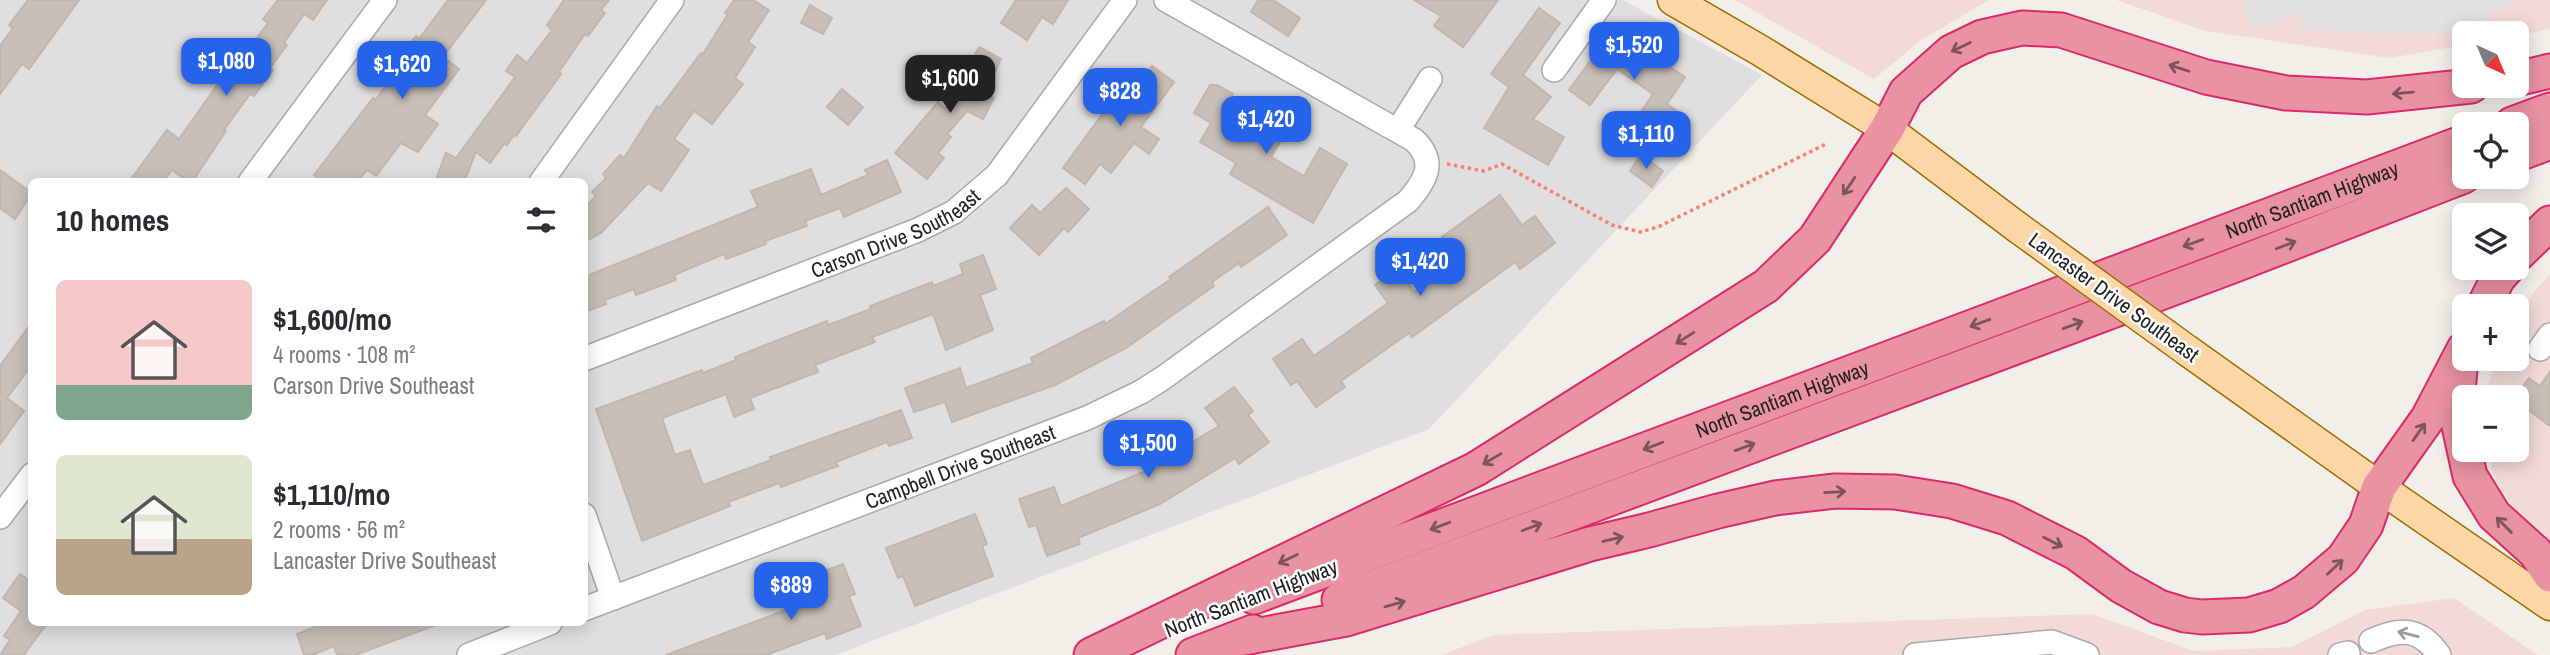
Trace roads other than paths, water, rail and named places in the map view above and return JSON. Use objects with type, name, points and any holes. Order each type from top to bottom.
[{"type":"highway","points":[[1091,655],[1476,469],[1766,286],[1815,239],[1887,129],[1906,92],[1951,52],[1982,37],[2022,28],[2061,30],[2206,77],[2286,93],[2367,97],[2452,88]]},
{"type":"highway","points":[[2529,76],[2550,71]]},
{"type":"highway","points":[[2529,118],[2550,110]]},
{"type":"highway","points":[[2529,150],[2550,142]]},
{"type":"highway","name":"North Santiam Highway","points":[[1100,655],[2452,147]]},
{"type":"highway","name":"North Santiam Highway","points":[[1193,655],[2235,265],[2452,181]]},
{"type":"highway","points":[[2529,243],[2550,223]]},
{"type":"highway","points":[[1233,640],[1346,619],[1590,544],[1718,511],[1775,498],[1835,491],[1895,492],[1952,501],[2007,518],[2076,553],[2121,586],[2159,607],[2203,617],[2249,615],[2279,606],[2304,592],[2343,559],[2366,525],[2379,487],[2424,424],[2453,371]]},
{"type":"highway","points":[[2461,371],[2456,412],[2470,476],[2494,515],[2536,553],[2550,575]]},
{"type":"main road","name":"Lancaster Drive Southeast","points":[[1673,0],[1887,129],[2188,351],[2550,605]]},
{"type":"street","points":[[253,178],[385,0]]},
{"type":"street","points":[[544,178],[672,0]]},
{"type":"street","name":"Carson Drive Southeast","points":[[588,357],[918,230],[954,212],[997,175],[1125,0]]},
{"type":"street","points":[[1166,0],[1398,130],[1430,79]]},
{"type":"street","points":[[1554,70],[1604,0]]},
{"type":"street","name":"Campbell Drive Southeast","points":[[588,607],[1087,418],[1141,392],[1408,201],[1426,176],[1428,161],[1424,150],[1398,130]]},
{"type":"street","points":[[0,517],[8,488],[28,477]]},
{"type":"street","points":[[588,526],[613,598]]},
{"type":"street","points":[[470,655],[542,626]]},
{"type":"street","points":[[2371,641],[2388,633],[2404,631],[2423,638],[2439,655]]},
{"type":"street","points":[[1915,655],[2052,642],[2087,655]]}]
